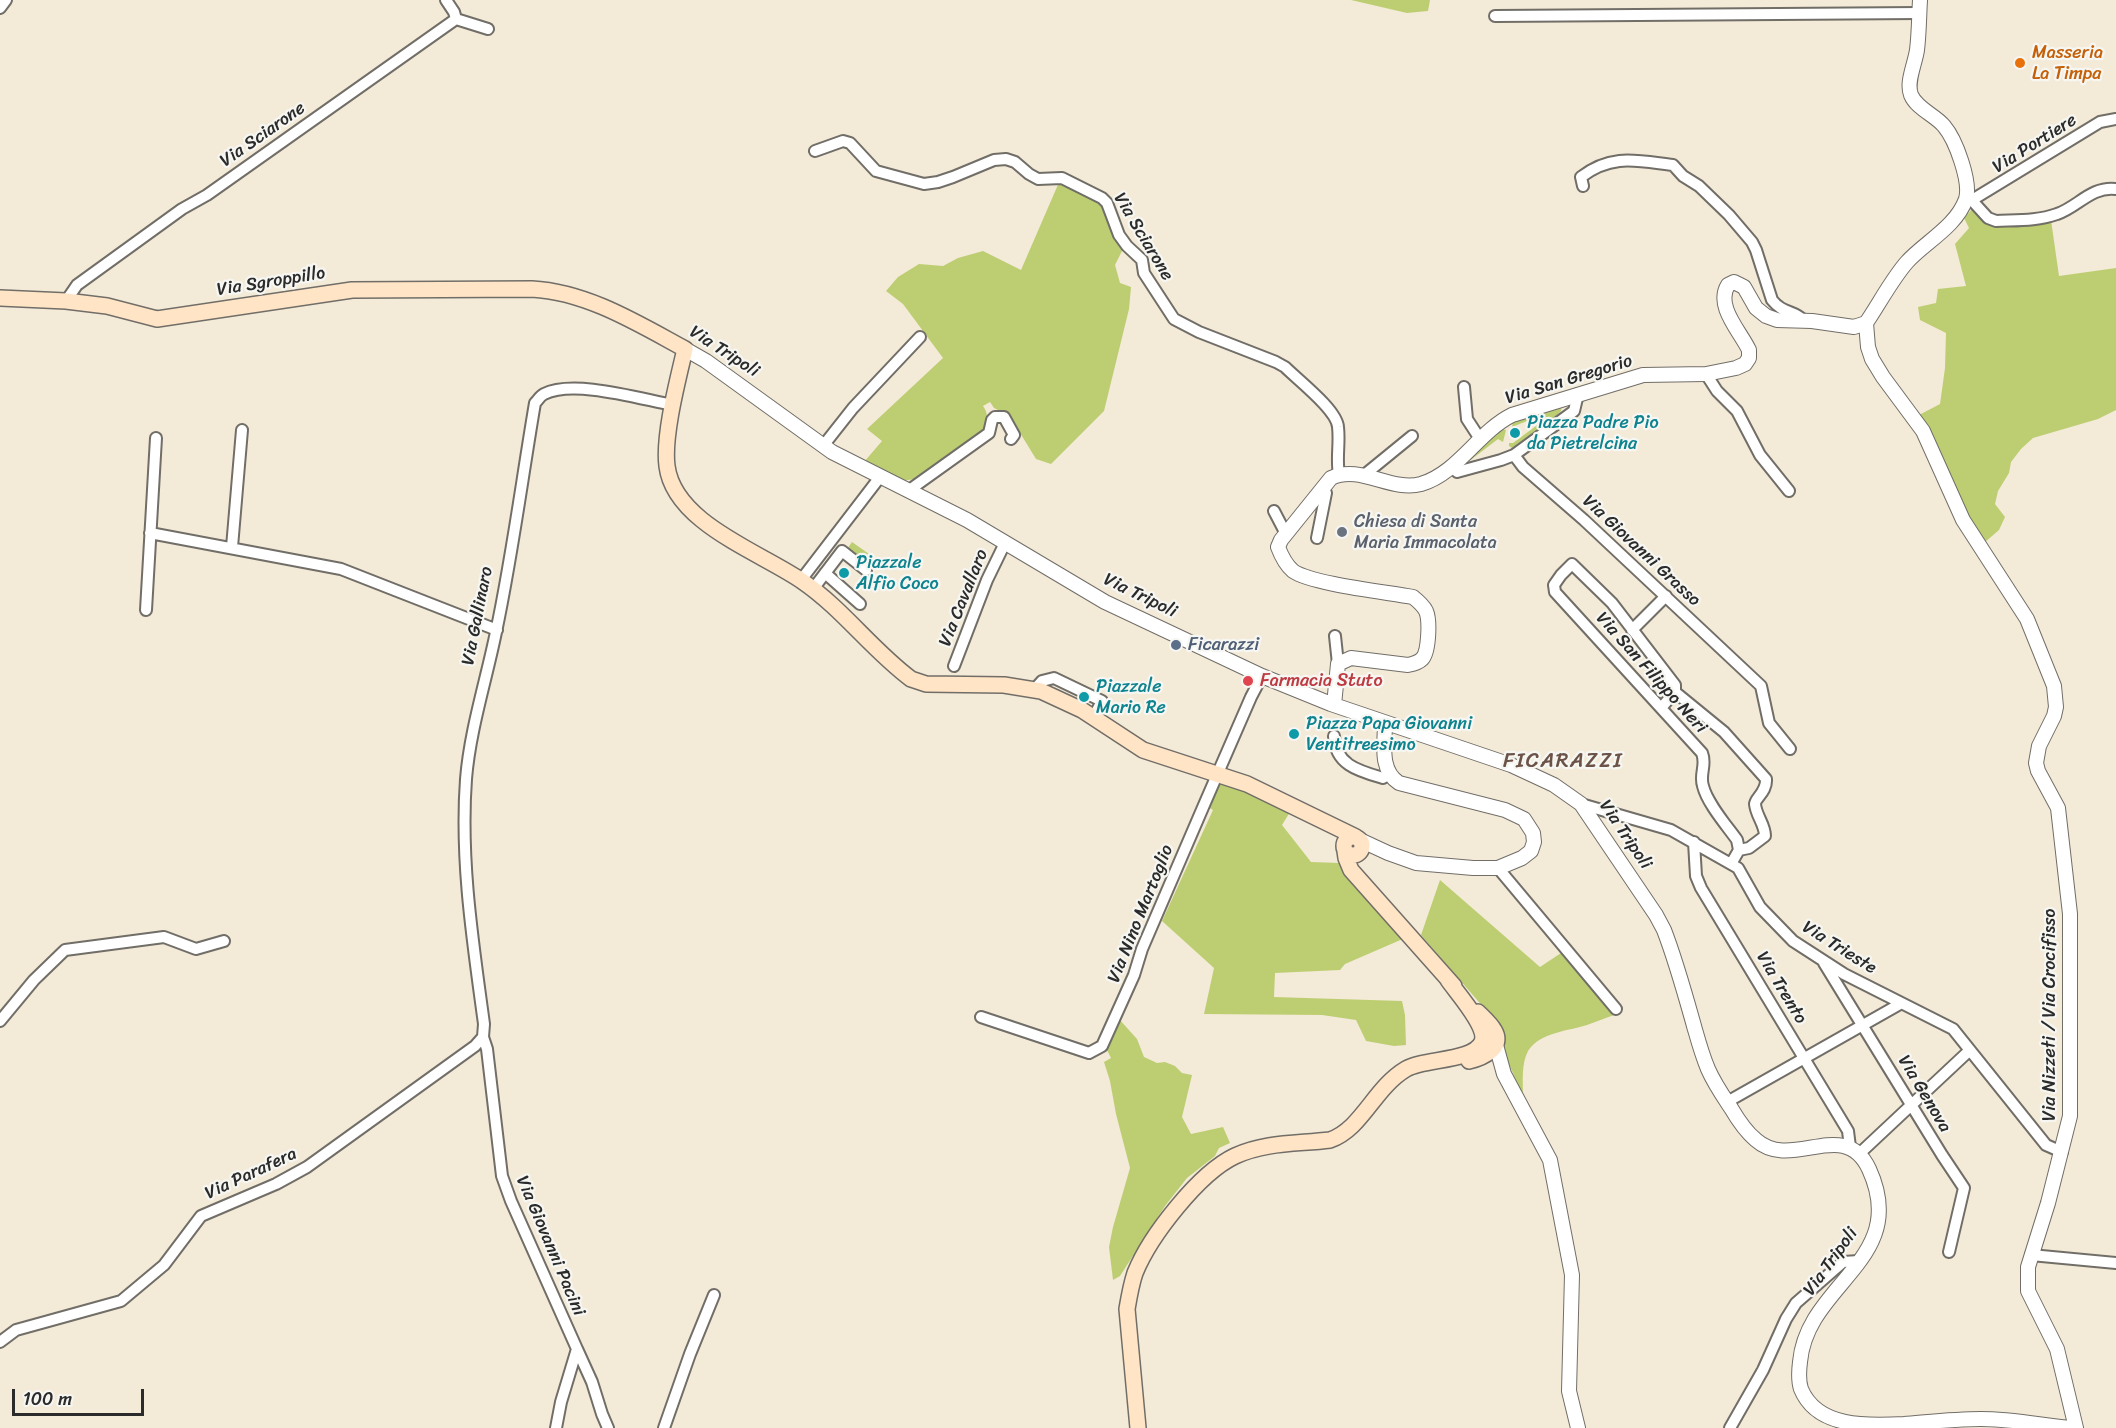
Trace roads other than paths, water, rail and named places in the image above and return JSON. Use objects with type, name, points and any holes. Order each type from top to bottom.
[{"type":"main road","name":"Via Sgroppillo","points":[[0,298],[66,301],[107,306],[157,320],[352,290],[551,290]]},
{"type":"main road","name":"Via Tripoli","points":[[551,290],[591,302],[621,315],[685,349]]},
{"type":"main road","points":[[685,349],[673,405],[666,458],[670,481],[681,500],[693,514],[807,585],[843,614],[911,679],[926,684],[1004,685],[1034,690],[1063,700],[1143,750],[1246,784],[1321,821],[1341,835],[1353,845],[1348,865],[1494,1029],[1497,1039],[1492,1049],[1464,1062],[1430,1061]]},
{"type":"main road","points":[[1138,1428],[1127,1309],[1136,1272],[1153,1240],[1198,1185],[1224,1162],[1264,1146],[1330,1140],[1342,1135],[1351,1129],[1387,1084],[1408,1068],[1474,1051],[1482,1042],[1480,1026],[1448,980]]},
{"type":"street","points":[[0,8],[6,0]]},
{"type":"street","points":[[446,0],[456,19],[488,29]]},
{"type":"street","points":[[1495,16],[1877,14],[1920,7],[1917,52],[1909,86],[1912,98],[1944,126],[1966,178],[1970,197],[1988,218],[2006,221],[2045,217],[2056,214],[2100,189],[2116,189]]},
{"type":"street","name":"Via Sciarone","points":[[66,301],[77,285],[86,278],[456,19]]},
{"type":"street","name":"Via Portiere","points":[[1970,197],[1979,198],[2100,122],[2116,119]]},
{"type":"street","name":"Via Sciarone","points":[[815,151],[843,141],[850,143],[876,171],[924,184],[946,180],[993,160],[1006,159],[1015,162],[1029,174],[1038,178],[1048,180],[1062,178],[1102,198],[1111,212],[1119,235],[1126,246],[1142,260],[1144,273],[1174,319],[1199,332],[1285,367],[1332,413],[1338,427],[1337,466],[1339,474]]},
{"type":"street","points":[[1583,186],[1580,182],[1581,177],[1600,164],[1612,161],[1631,159],[1673,165],[1683,176],[1709,195],[1736,222],[1756,250],[1772,300],[1786,313],[1798,315],[1803,321]]},
{"type":"street","points":[[1866,323],[1904,265],[1957,215],[1970,197]]},
{"type":"street","name":"Via San Gregorio","points":[[1339,474],[1363,476],[1407,486],[1429,481],[1453,465],[1493,427],[1512,415],[1643,375],[1706,374],[1745,364],[1749,358],[1746,344],[1725,307],[1723,298],[1728,285],[1734,282],[1744,287],[1756,308],[1766,316],[1777,320],[1854,327],[1866,323]]},
{"type":"street","name":"Via Nizzeti / Via Crocifisso","points":[[1866,323],[1868,347],[1872,359],[1923,430],[1963,520],[2027,619],[2054,686],[2056,707],[2054,716],[2039,746],[2036,763],[2058,808],[2070,914],[2070,1116],[2048,1203],[2028,1267],[2028,1291],[2057,1349],[2073,1428]]},
{"type":"street","points":[[824,446],[853,408],[920,337]]},
{"type":"street","name":"Via Tripoli","points":[[685,349],[706,361],[824,446],[967,520],[1104,602],[1262,676],[1334,705],[1511,765],[1554,784],[1581,804],[1664,930],[1708,1069],[1741,1124],[1765,1148],[1778,1151],[1840,1144],[1855,1151],[1872,1176],[1880,1202],[1877,1230],[1859,1261],[1819,1311],[1806,1334],[1800,1354],[1800,1386],[1808,1402],[1832,1421],[1854,1426],[1981,1419],[2073,1428]]},
{"type":"street","points":[[1706,374],[1717,391],[1737,411],[1760,455],[1789,491]]},
{"type":"street","name":"Via Gallinaro","points":[[483,1037],[484,1024],[466,867],[464,810],[470,751],[497,630],[535,403],[542,394],[579,387],[673,405]]},
{"type":"street","points":[[1464,387],[1467,419],[1480,439]]},
{"type":"street","points":[[1457,472],[1501,460],[1514,454],[1574,411],[1578,394]]},
{"type":"street","points":[[908,491],[989,433],[995,417],[1004,417],[1014,435],[1011,439]]},
{"type":"street","points":[[232,547],[242,430]]},
{"type":"street","points":[[1363,476],[1412,436]]},
{"type":"street","points":[[146,610],[156,438]]},
{"type":"street","name":"Via Giovanni Grasso","points":[[1514,454],[1523,466],[1761,686],[1769,723],[1790,749]]},
{"type":"street","points":[[1338,664],[1351,658],[1416,663],[1426,652],[1428,626],[1427,612],[1413,597],[1327,582],[1295,572],[1288,567],[1278,547],[1331,478],[1339,474]]},
{"type":"street","points":[[807,585],[880,477]]},
{"type":"street","points":[[1317,538],[1326,493],[1322,489]]},
{"type":"street","points":[[1274,511],[1286,534]]},
{"type":"street","points":[[150,532],[341,569],[497,630]]},
{"type":"street","name":"Via Cavallaro","points":[[954,666],[987,580],[1005,543]]},
{"type":"street","points":[[807,585],[825,573],[842,551],[866,570]]},
{"type":"street","name":"Via San Filippo Neri","points":[[1632,630],[1612,603],[1572,564],[1560,574],[1554,585],[1555,592],[1702,753],[1705,761],[1701,777],[1705,792],[1737,840],[1739,849]]},
{"type":"street","points":[[825,573],[860,604]]},
{"type":"street","points":[[1661,708],[1675,692],[1675,685],[1632,630],[1666,596]]},
{"type":"street","points":[[1334,705],[1338,664],[1335,636]]},
{"type":"street","name":"Via Nino Martoglio","points":[[981,1017],[1089,1053],[1102,1047],[1134,975],[1142,949],[1262,676]]},
{"type":"street","points":[[1675,692],[1725,732],[1766,779],[1762,795],[1755,804],[1765,828],[1765,836],[1749,848],[1739,849],[1731,864]]},
{"type":"street","points":[[1353,845],[1388,853],[1416,863],[1498,868],[1522,858],[1531,851],[1534,843],[1533,833],[1524,819],[1505,810],[1399,783],[1390,774],[1384,757],[1385,723]]},
{"type":"street","points":[[1334,736],[1339,757],[1352,767],[1383,778],[1390,774]]},
{"type":"street","name":"Via Trieste","points":[[1581,804],[1671,830],[1738,868],[1760,907],[1792,941],[1844,974],[1953,1029],[2046,1145],[2061,1152]]},
{"type":"street","name":"Via Trento","points":[[1694,842],[1696,876],[1701,888],[1848,1131],[1855,1151]]},
{"type":"street","points":[[1498,868],[1616,1009]]},
{"type":"street","points":[[0,1022],[34,980],[65,950],[164,937],[196,949],[224,941]]},
{"type":"street","name":"Via Genova","points":[[1822,960],[1964,1188],[1949,1252]]},
{"type":"street","points":[[1458,995],[1486,1027],[1492,1049],[1504,1074],[1550,1160],[1572,1275],[1569,1391],[1578,1428]]},
{"type":"street","points":[[1727,1102],[1900,1004]]},
{"type":"street","name":"Via Parafera","points":[[0,1342],[16,1330],[120,1301],[164,1264],[201,1216],[276,1184],[307,1167],[475,1046],[483,1037]]},
{"type":"street","name":"Via Giovanni Pacini","points":[[483,1037],[487,1048],[502,1176],[592,1382],[608,1428]]},
{"type":"street","points":[[1855,1151],[1913,1106],[1970,1050]]},
{"type":"street","points":[[2031,1255],[2116,1263]]},
{"type":"street","points":[[1730,1428],[1758,1379],[1796,1303],[1843,1262],[1859,1261]]},
{"type":"street","points":[[664,1428],[714,1295]]},
{"type":"street","points":[[556,1428],[561,1402],[577,1349]]},
{"type":"place","name":"Masseria La Timpa","points":[[2020,63]]},
{"type":"place","name":"Piazza Padre Pio da Pietrelcina","points":[[1515,433]]},
{"type":"place","name":"Chiesa di Santa Maria Immacolata","points":[[1342,532]]},
{"type":"place","name":"Piazzale Alfio Coco","points":[[844,573]]},
{"type":"place","name":"Ficarazzi","points":[[1176,645]]},
{"type":"place","name":"Farmacia Stuto","points":[[1248,681]]},
{"type":"place","name":"Piazzale Mario Re","points":[[1084,697]]},
{"type":"place","name":"Piazza Papa Giovanni Ventitreesimo","points":[[1294,734]]},
{"type":"district","name":"FICARAZZI","points":[[1563,762]]}]
